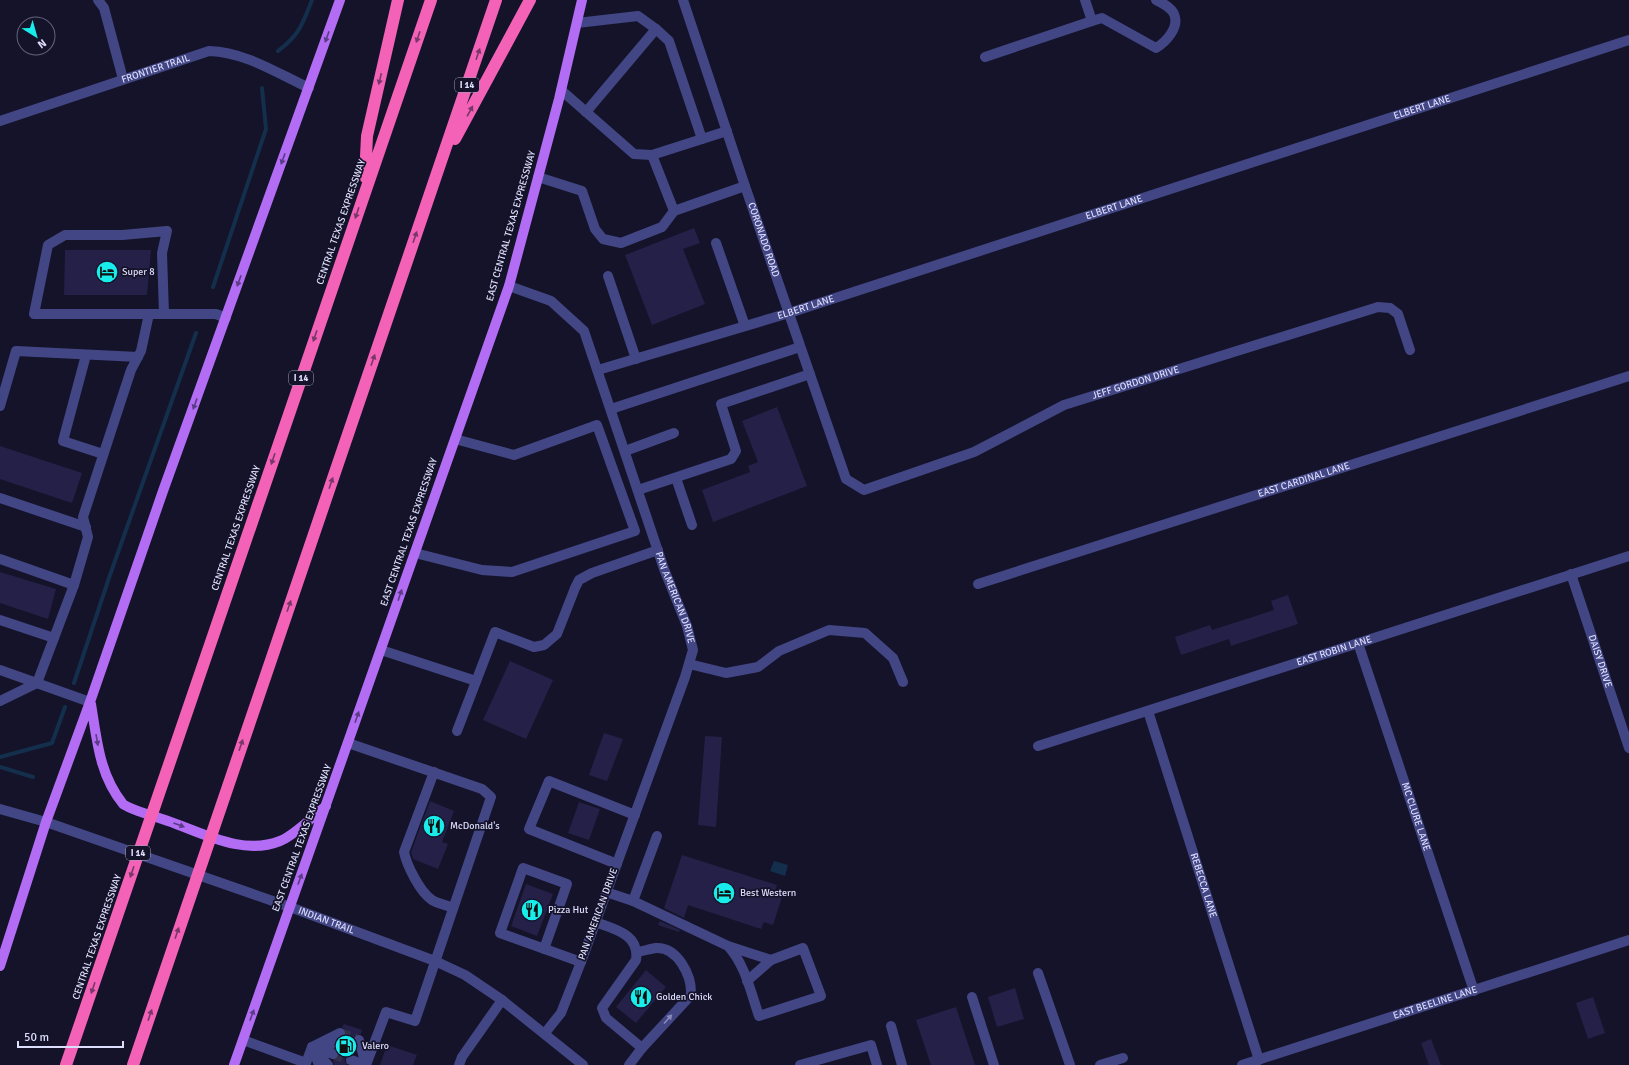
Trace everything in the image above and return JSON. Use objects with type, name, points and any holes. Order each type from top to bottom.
[{"type":"highway","points":[[365,189],[367,136],[398,0]]},
{"type":"highway","name":"CENTRAL TEXAS EXPRESSWAY","points":[[66,1065],[431,0]]},
{"type":"highway","name":"I 14","points":[[133,1065],[496,0]]},
{"type":"highway","points":[[438,170],[530,0]]},
{"type":"main road","points":[[0,966],[46,822],[90,702],[163,491],[340,0]]},
{"type":"main road","name":"EAST CENTRAL TEXAS EXPRESSWAY","points":[[234,1065],[509,286],[561,90],[582,0]]},
{"type":"main road","points":[[90,702],[100,762],[111,788],[125,806],[235,845],[260,846],[280,841],[293,833],[326,805]]},
{"type":"street","points":[[98,0],[104,8],[123,79]]},
{"type":"street","name":"CORONADO ROAD","points":[[684,0],[745,186],[846,479]]},
{"type":"street","points":[[1085,0],[1092,21]]},
{"type":"street","points":[[985,57],[1102,18],[1156,48],[1163,43],[1173,31],[1176,22],[1174,13],[1167,6],[1156,0]]},
{"type":"street","points":[[577,22],[638,16],[656,29],[668,41],[702,139]]},
{"type":"street","points":[[586,112],[656,29]]},
{"type":"street","name":"ELBERT LANE","points":[[598,370],[789,313],[1629,40]]},
{"type":"street","name":"FRONTIER TRAIL","points":[[0,121],[209,51],[223,52],[250,60],[308,88]]},
{"type":"street","points":[[561,90],[634,154],[652,155],[727,131]]},
{"type":"street","points":[[652,155],[674,211]]},
{"type":"street","points":[[538,177],[582,191],[595,229],[603,239],[621,243],[662,227],[674,211],[745,186]]},
{"type":"street","points":[[164,314],[162,253],[167,231],[122,235],[65,235],[48,245],[34,314],[149,314],[164,314],[216,314],[226,318]]},
{"type":"street","points":[[716,243],[745,326]]},
{"type":"street","points":[[608,276],[636,358]]},
{"type":"street","name":"PAN AMERICAN DRIVE","points":[[509,286],[551,302],[584,331],[658,550],[687,626],[693,650],[686,677],[581,962],[561,1013],[545,1033]]},
{"type":"street","name":"JEFF GORDON DRIVE","points":[[846,479],[864,490],[974,452],[1064,405],[1378,307],[1390,308],[1398,314],[1410,350]]},
{"type":"street","points":[[0,701],[37,683],[74,585],[88,537],[83,517],[131,370],[140,351],[149,314]]},
{"type":"street","points":[[611,409],[800,347]]},
{"type":"street","points":[[0,406],[16,351],[138,357]]},
{"type":"street","points":[[86,355],[63,441],[103,454]]},
{"type":"street","points":[[638,490],[730,459],[736,451],[721,404],[810,374]]},
{"type":"street","name":"EAST CARDINAL LANE","points":[[978,584],[1629,376]]},
{"type":"street","points":[[415,553],[482,570],[512,572],[635,531],[597,425],[514,455],[455,439]]},
{"type":"street","points":[[625,451],[674,433]]},
{"type":"street","points":[[676,478],[692,525]]},
{"type":"street","points":[[0,498],[86,527]]},
{"type":"street","points":[[457,731],[494,632],[534,647],[544,644],[557,634],[574,588],[579,580],[592,573],[658,550]]},
{"type":"street","name":"EAST ROBIN LANE","points":[[1038,746],[1629,556]]},
{"type":"street","points":[[0,559],[74,585]]},
{"type":"street","name":"DAISY DRIVE","points":[[1571,574],[1629,748]]},
{"type":"street","points":[[0,620],[54,638]]},
{"type":"street","points":[[689,664],[726,674],[758,667],[779,651],[829,630],[865,634],[893,658],[903,682]]},
{"type":"street","name":"MC CLURE LANE","points":[[1358,643],[1474,991]]},
{"type":"street","points":[[381,650],[476,681]]},
{"type":"street","points":[[0,670],[90,702]]},
{"type":"street","name":"REBECCA LANE","points":[[1148,710],[1259,1060]]},
{"type":"street","points":[[348,743],[482,789],[491,797],[416,1021],[386,1012],[366,1065]]},
{"type":"street","points":[[434,772],[404,852],[407,863],[425,894],[433,901],[453,908]]},
{"type":"street","points":[[617,864],[529,828],[549,781],[635,815]]},
{"type":"street","name":"INDIAN TRAIL","points":[[0,809],[46,822],[290,907],[435,961],[465,975],[502,1000],[583,1065]]},
{"type":"street","points":[[633,901],[656,836]]},
{"type":"street","points":[[544,949],[568,884],[523,868],[500,933],[544,949],[581,962]]},
{"type":"street","points":[[606,892],[633,901],[728,946],[771,960]]},
{"type":"street","points":[[595,922],[620,931],[634,941],[637,952],[636,960],[602,1008],[606,1018],[642,1048]]},
{"type":"street","name":"EAST BEELINE LANE","points":[[1242,1065],[1629,940]]},
{"type":"street","points":[[728,946],[733,952],[747,981],[759,1016],[821,996],[803,948],[771,960],[747,981]]},
{"type":"street","points":[[629,1065],[642,1048],[691,995],[691,985],[685,968],[678,958],[668,951],[657,948],[637,952]]},
{"type":"street","points":[[1038,973],[1070,1065]]},
{"type":"street","points":[[972,997],[994,1065]]},
{"type":"street","points":[[459,1065],[462,1057],[502,1000]]},
{"type":"street","points":[[891,1026],[902,1065]]},
{"type":"street","points":[[243,1040],[306,1063],[312,1047],[340,1033]]},
{"type":"street","points":[[312,1047],[336,1043]]},
{"type":"street","points":[[357,1044],[366,1065]]},
{"type":"street","points":[[800,1065],[871,1045],[877,1065]]},
{"type":"street","points":[[312,1047],[333,1054]]},
{"type":"street","points":[[312,1047],[319,1065]]},
{"type":"street","points":[[312,1047],[328,1065]]},
{"type":"street","points":[[1100,1065],[1123,1058]]},
{"type":"street","points":[[351,1060],[366,1065]]},
{"type":"water","points":[[774,861],[788,865],[785,876],[770,871]]},
{"type":"building","points":[[694,228],[700,243],[683,249],[705,304],[652,325],[625,255]]},
{"type":"building","name":"Super 8","points":[[65,250],[151,250],[147,295],[64,295]]},
{"type":"building","points":[[777,407],[807,486],[713,522],[702,490],[750,472],[748,466],[758,462],[742,421]]},
{"type":"building","points":[[0,446],[82,473],[72,503],[0,479]]},
{"type":"building","points":[[0,572],[56,589],[48,619],[0,603]]},
{"type":"building","points":[[1288,595],[1298,624],[1231,646],[1229,639],[1181,655],[1175,637],[1210,625],[1212,630],[1274,610],[1271,601]]},
{"type":"building","points":[[510,661],[553,680],[526,739],[483,720]]},
{"type":"building","points":[[604,733],[623,739],[607,781],[589,775]]},
{"type":"building","points":[[705,736],[722,737],[716,827],[698,825]]},
{"type":"building","name":"McDonald's","points":[[430,801],[454,811],[442,842],[448,844],[438,869],[413,859],[411,852]]},
{"type":"building","points":[[579,802],[600,809],[589,840],[568,833]]},
{"type":"building","name":"Best Western","points":[[682,855],[777,885],[775,892],[783,894],[773,925],[764,922],[761,929],[688,905],[684,918],[664,908]]},
{"type":"building","name":"Pizza Hut","points":[[526,884],[553,894],[537,936],[511,926]]},
{"type":"building","points":[[660,921],[680,930],[679,932],[658,925]]},
{"type":"building","name":"Golden Chick","points":[[646,970],[666,987],[636,1023],[616,1007]]},
{"type":"building","points":[[1015,988],[1024,1019],[997,1027],[988,997]]},
{"type":"building","points":[[1593,997],[1605,1033],[1588,1039],[1576,1003]]},
{"type":"building","points":[[956,1007],[975,1065],[931,1065],[916,1020]]},
{"type":"building","name":"Valero","points":[[344,1024],[362,1030],[361,1034],[357,1034],[353,1038],[355,1049],[353,1054],[349,1054],[345,1058],[347,1065],[334,1065],[333,1060],[337,1059],[339,1056],[338,1049],[343,1046],[342,1039],[346,1034],[346,1030],[342,1027]]},
{"type":"building","points":[[1431,1039],[1441,1065],[1429,1065],[1421,1043]]},
{"type":"building","points":[[387,1045],[417,1055],[413,1065],[380,1065]]},
{"type":"waterway","points":[[278,51],[296,34],[306,16],[312,0]]},
{"type":"waterway","points":[[213,287],[266,129],[262,88]]},
{"type":"waterway","points":[[74,683],[110,575],[196,333]]},
{"type":"waterway","points":[[0,757],[52,743],[65,707]]},
{"type":"waterway","points":[[0,767],[33,777]]},
{"type":"tunnel","points":[[340,1033],[359,1040]]},
{"type":"tunnel","points":[[337,1043],[355,1049]]},
{"type":"tunnel","points":[[333,1054],[351,1060]]},
{"type":"place","name":"Super 8","points":[[107,272]]},
{"type":"place","name":"McDonald's","points":[[434,826]]},
{"type":"place","name":"Best Western","points":[[724,893]]},
{"type":"place","name":"Pizza Hut","points":[[532,910]]},
{"type":"place","name":"Golden Chick","points":[[641,997]]},
{"type":"place","name":"Valero","points":[[346,1046]]}]
